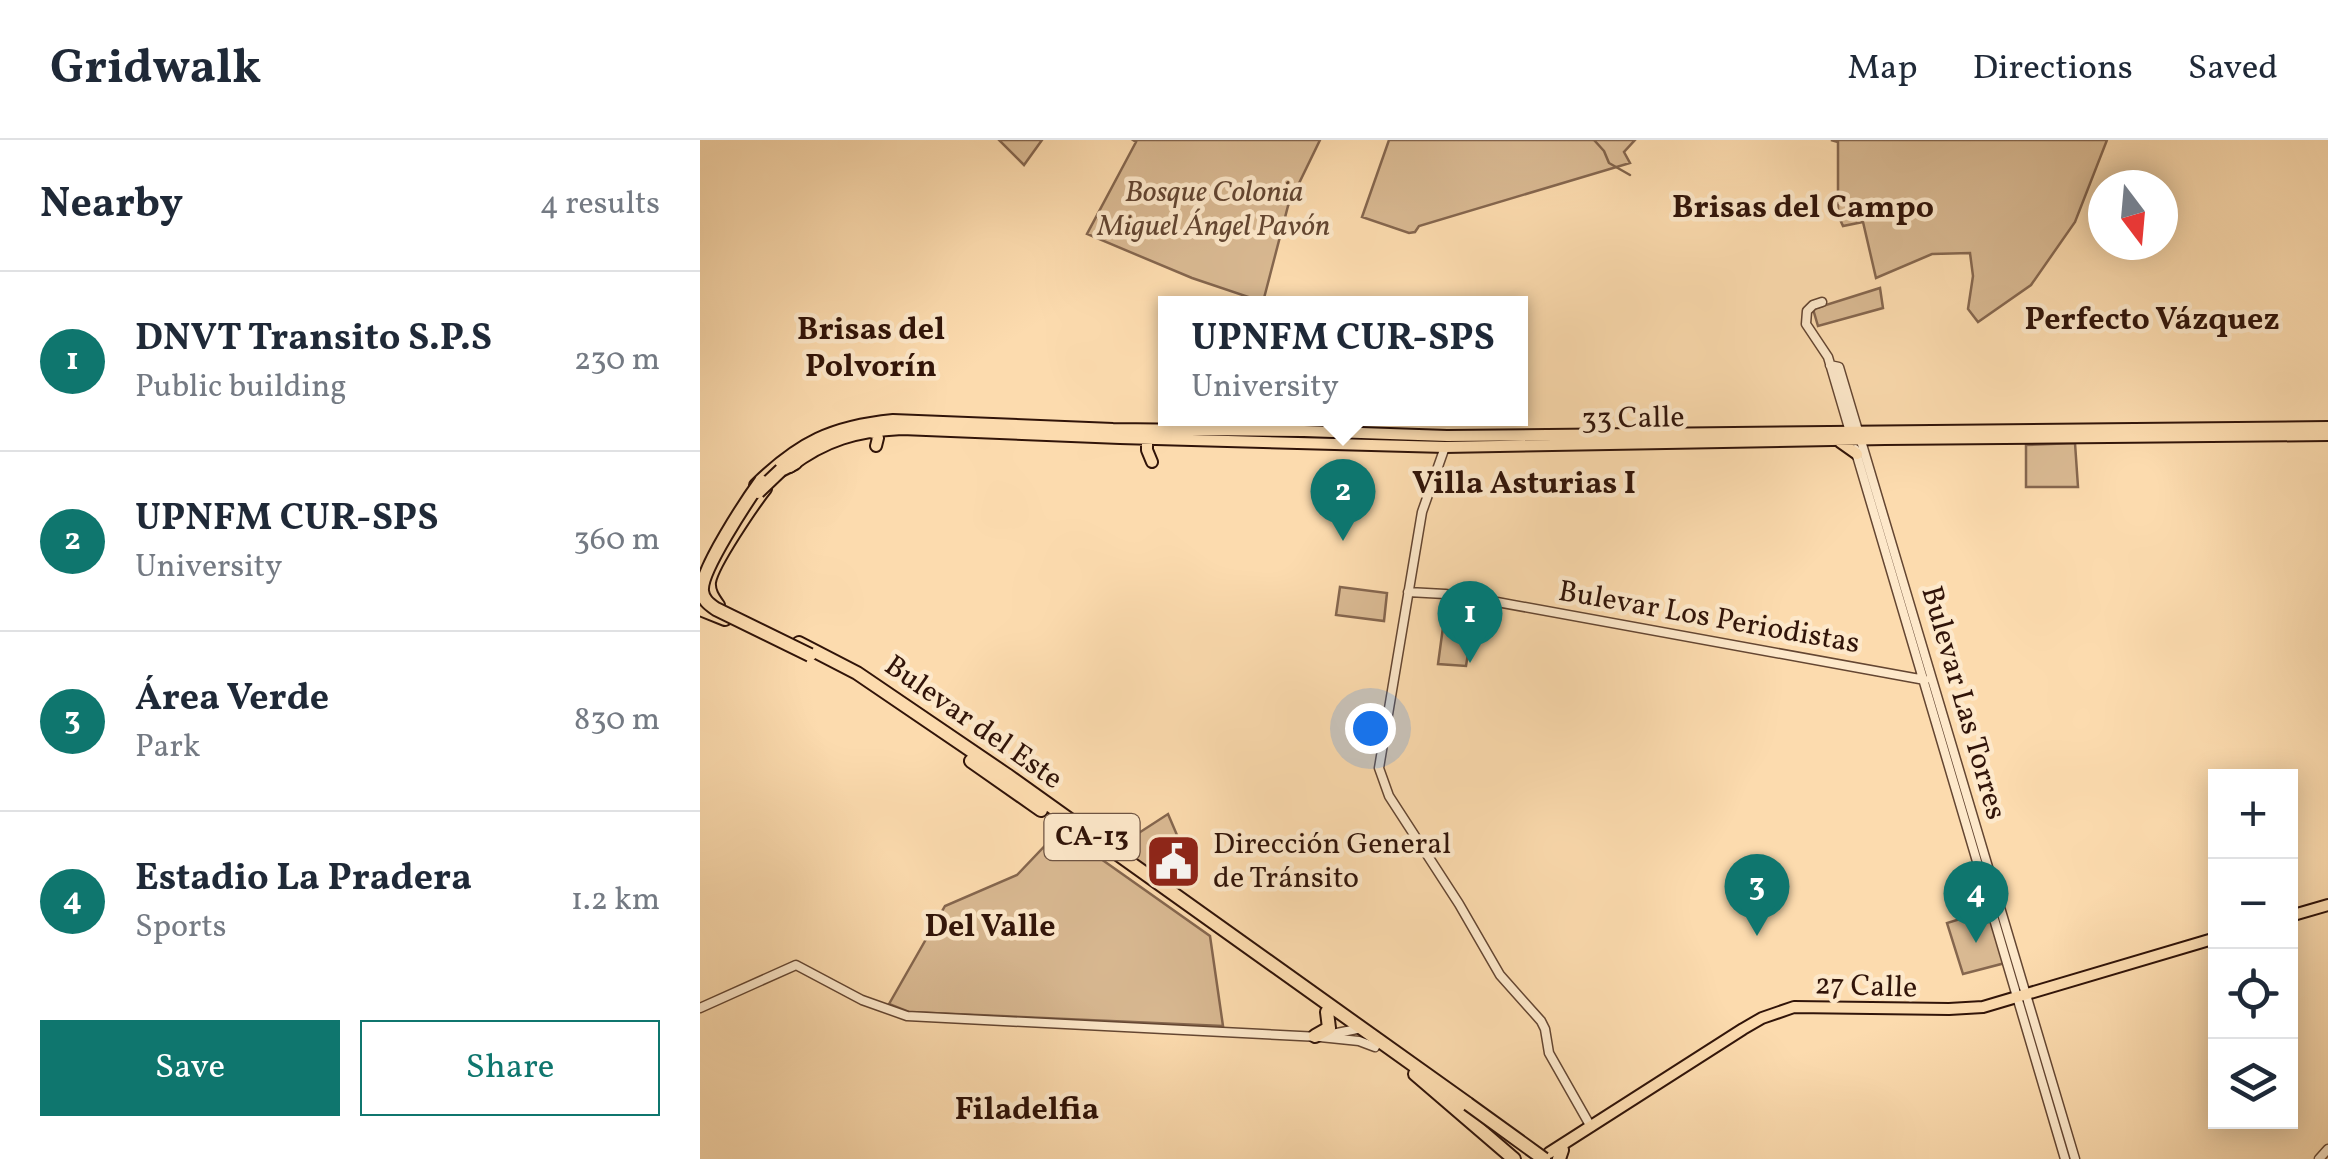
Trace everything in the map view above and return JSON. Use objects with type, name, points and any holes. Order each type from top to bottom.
[{"type":"highway","points":[[706,575],[756,495],[781,470],[795,463]]},
{"type":"highway","points":[[763,478],[712,561],[702,585],[703,596],[716,609],[814,658]]},
{"type":"highway","name":"Bulevar del Este","points":[[700,597],[814,658],[904,714],[1059,818],[1466,1106],[1548,1157]]},
{"type":"highway","name":"Bulevar del Este","points":[[700,607],[718,610],[857,673],[1293,988],[1329,1009]]},
{"type":"highway","points":[[1318,1036],[1330,1028],[1329,1009]]},
{"type":"highway","name":"Bulevar del Este","points":[[1357,1029],[1376,1047],[1420,1073]]},
{"type":"highway","points":[[1420,1073],[1519,1159],[1530,1152],[1525,1141]]},
{"type":"highway","points":[[1420,1073],[1548,1157]]},
{"type":"main road","name":"33 Calle","points":[[706,575],[742,501],[763,478],[805,444],[852,426],[893,420],[1084,428],[1155,436],[1445,446],[1829,440],[1855,436],[2328,436]]},
{"type":"main road","points":[[916,429],[927,424],[966,422]]},
{"type":"main road","name":"33 Calle","points":[[1155,436],[1855,436],[2328,427]]},
{"type":"main road","points":[[1084,428],[1118,434],[1124,442]]},
{"type":"main road","points":[[718,610],[706,575],[756,501],[795,463],[839,438],[916,429],[1124,442],[1155,436]]},
{"type":"main road","points":[[869,432],[876,433],[876,446]]},
{"type":"main road","points":[[1124,442],[1126,432],[1155,436]]},
{"type":"main road","points":[[1152,462],[1146,450],[1155,436]]},
{"type":"main road","points":[[1829,440],[1861,453],[1885,439]]},
{"type":"main road","points":[[2298,916],[2328,908]]},
{"type":"main road","name":"27 Calle","points":[[1591,1127],[1762,1021],[1794,1010],[1951,1014],[1986,1010],[2208,942]]},
{"type":"main road","name":"27 Calle","points":[[1548,1157],[1762,1018],[1794,1007],[1971,1008],[2023,999]]},
{"type":"street","name":"Bulevar Las Torres","points":[[1817,303],[1805,316],[1806,324],[1824,350],[1861,453],[1938,698],[1945,737]]},
{"type":"street","points":[[1445,446],[1425,498],[1379,768],[1382,780],[1500,975],[1541,1020],[1550,1053],[1591,1127]]},
{"type":"street","name":"Bulevar Las Torres","points":[[1861,453],[1923,680],[1945,737],[2075,1159]]},
{"type":"street","name":"Bulevar Los Periodistas","points":[[1408,592],[1412,596],[1478,604],[1486,600],[1923,680]]},
{"type":"street","points":[[1923,680],[1930,683],[1938,698]]},
{"type":"street","points":[[700,1008],[796,965],[862,1000],[907,1016],[1318,1036],[1376,1047]]},
{"type":"street","name":"Bulevar Las Torres","points":[[2023,999],[2065,1159]]},
{"type":"street","points":[[1318,1036],[1357,1029]]},
{"type":"street","points":[[2320,1159],[2328,1149]]},
{"type":"green space","name":"Bosque Colonia Miguel Ángel Pavón","points":[[999,140],[1042,140],[1024,165]]},
{"type":"green space","name":"Bosque Colonia Miguel Ángel Pavón","points":[[1133,140],[1320,140],[1288,206],[1265,296],[1245,296],[1192,278],[1087,234],[1136,142]]},
{"type":"green space","name":"Bosque Colonia Miguel Ángel Pavón","points":[[1389,140],[1635,140],[1624,152],[1630,163],[1419,226],[1409,233],[1362,217]]},
{"type":"green space","points":[[1831,140],[2107,140],[2095,170],[2088,170],[2088,189],[2075,222],[2031,285],[1978,322],[1968,309],[1973,276],[1970,253],[1932,254],[1876,278],[1863,222],[1843,226],[1838,215],[1838,142]]},
{"type":"green space","points":[[1880,288],[1883,308],[1818,326],[1813,309]]},
{"type":"green space","points":[[2075,443],[2078,487],[2026,487],[2026,445]]},
{"type":"green space","points":[[1340,587],[1387,593],[1384,621],[1336,615]]},
{"type":"green space","points":[[1446,605],[1475,610],[1466,666],[1438,664]]},
{"type":"green space","points":[[1168,814],[1177,835],[1161,847],[1163,851],[1149,876],[1114,849]]},
{"type":"green space","points":[[1060,830],[1210,936],[1223,1026],[909,1012],[889,1004],[945,906],[1017,875]]},
{"type":"green space","points":[[1989,910],[2005,963],[1963,974],[1947,923]]},
{"type":"waterway","points":[[1594,140],[1609,163],[1630,175]]},
{"type":"place","name":"UPNFM CUR-SPS","points":[[1343,541]]},
{"type":"place","name":"DNVT Transito S.P.S","points":[[1470,663]]},
{"type":"place","name":"Dirección General de Tránsito","points":[[1174,862]]},
{"type":"place","name":"Área Verde","points":[[1757,936]]},
{"type":"place","name":"Estadio La Pradera","points":[[1976,943]]},
{"type":"district","name":"Brisas del Campo","points":[[1803,209]]},
{"type":"district","name":"Perfecto Vázquez","points":[[2152,321]]},
{"type":"district","name":"Brisas del Polvorín","points":[[871,350]]},
{"type":"district","name":"Villa Asturias I","points":[[1524,485]]},
{"type":"district","name":"Del Valle","points":[[990,928]]},
{"type":"district","name":"Filadelfia","points":[[1027,1111]]}]
